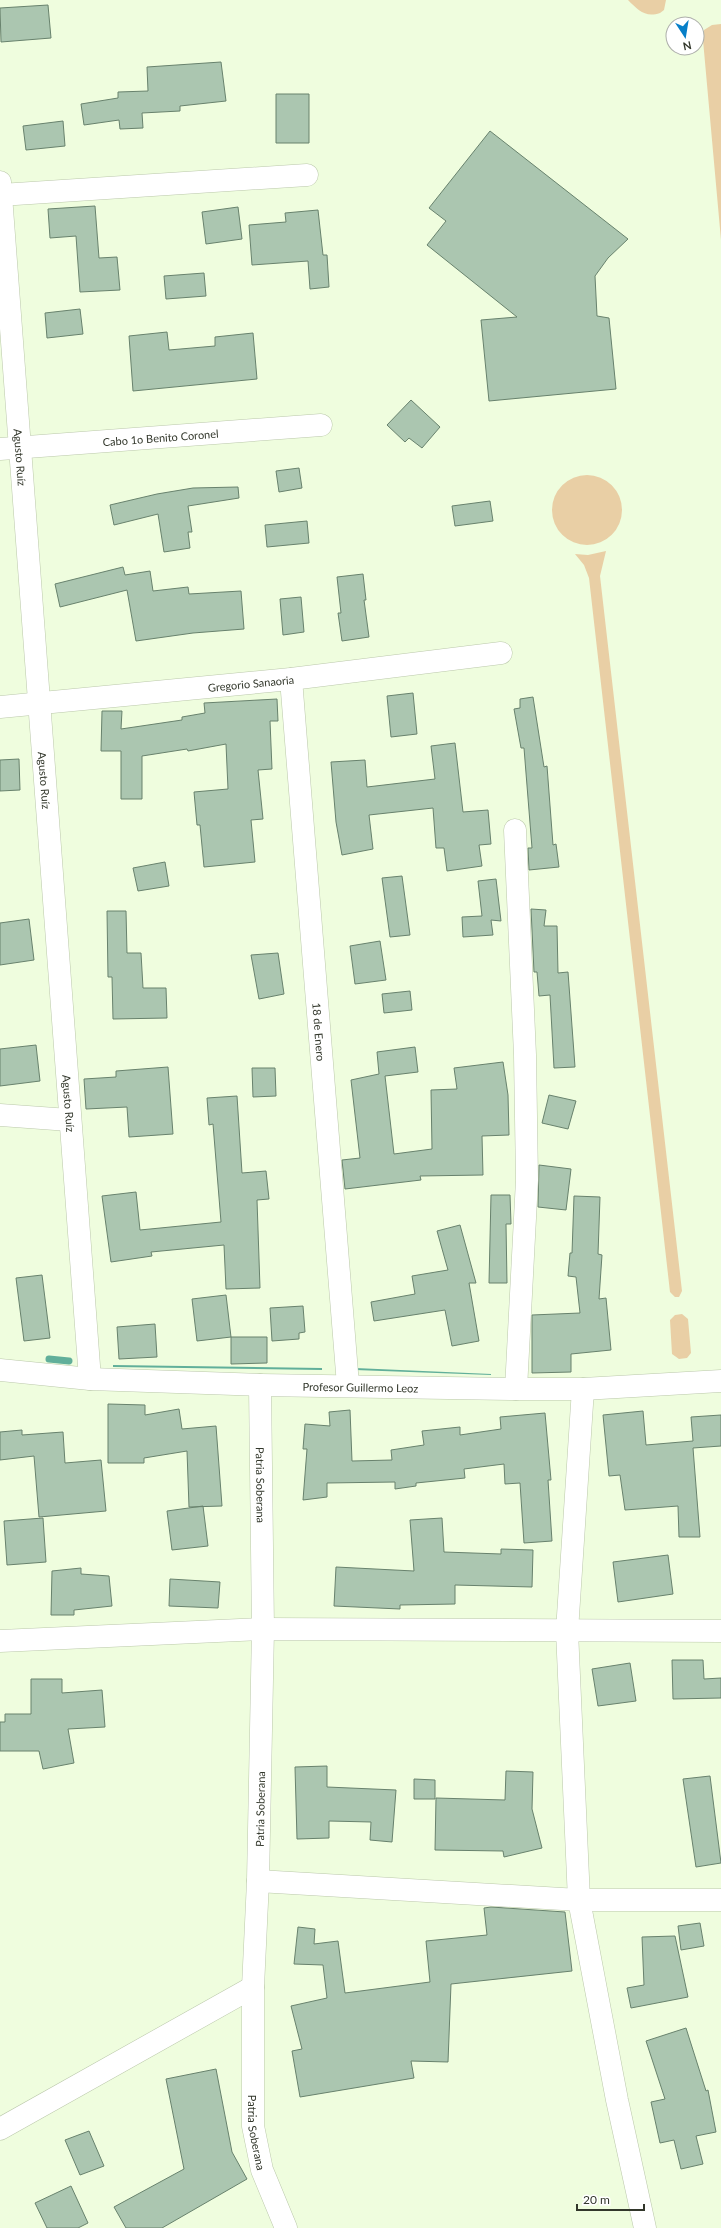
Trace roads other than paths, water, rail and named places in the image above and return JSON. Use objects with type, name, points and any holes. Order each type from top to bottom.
[{"type":"street","points":[[0,191],[307,175]]},
{"type":"street","name":"Agusto Ruíz","points":[[0,191],[21,448],[90,1379]]},
{"type":"street","name":"Cabo 1o Benito Coronel","points":[[0,449],[321,425]]},
{"type":"street","name":"Gregorio Sanaoria","points":[[0,707],[291,679],[501,652]]},
{"type":"street","name":"18 de Enero","points":[[291,679],[348,1385]]},
{"type":"street","points":[[515,830],[525,1055],[528,1180],[516,1389]]},
{"type":"street","points":[[0,1115],[70,1120]]},
{"type":"street","name":"Profesor Guillermo Leoz","points":[[0,1370],[90,1379],[260,1385],[348,1385],[516,1389],[584,1389],[721,1381]]},
{"type":"street","name":"Patria Soberana","points":[[260,1385],[263,1629],[258,1881],[253,1988],[253,2126],[262,2170],[286,2228]]},
{"type":"street","points":[[584,1389],[567,1631],[579,1900],[617,2100],[645,2228]]},
{"type":"street","points":[[0,1641],[263,1629],[721,1631]]},
{"type":"street","points":[[258,1881],[579,1900],[721,1900]]},
{"type":"street","points":[[0,2129],[253,1988]]},
{"type":"water","points":[[113,1365],[322,1368],[322,1370],[113,1367]]},
{"type":"water","points":[[355,1368],[491,1374],[491,1375],[355,1370]]},
{"type":"waterway","points":[[49,1359],[69,1361]]}]
